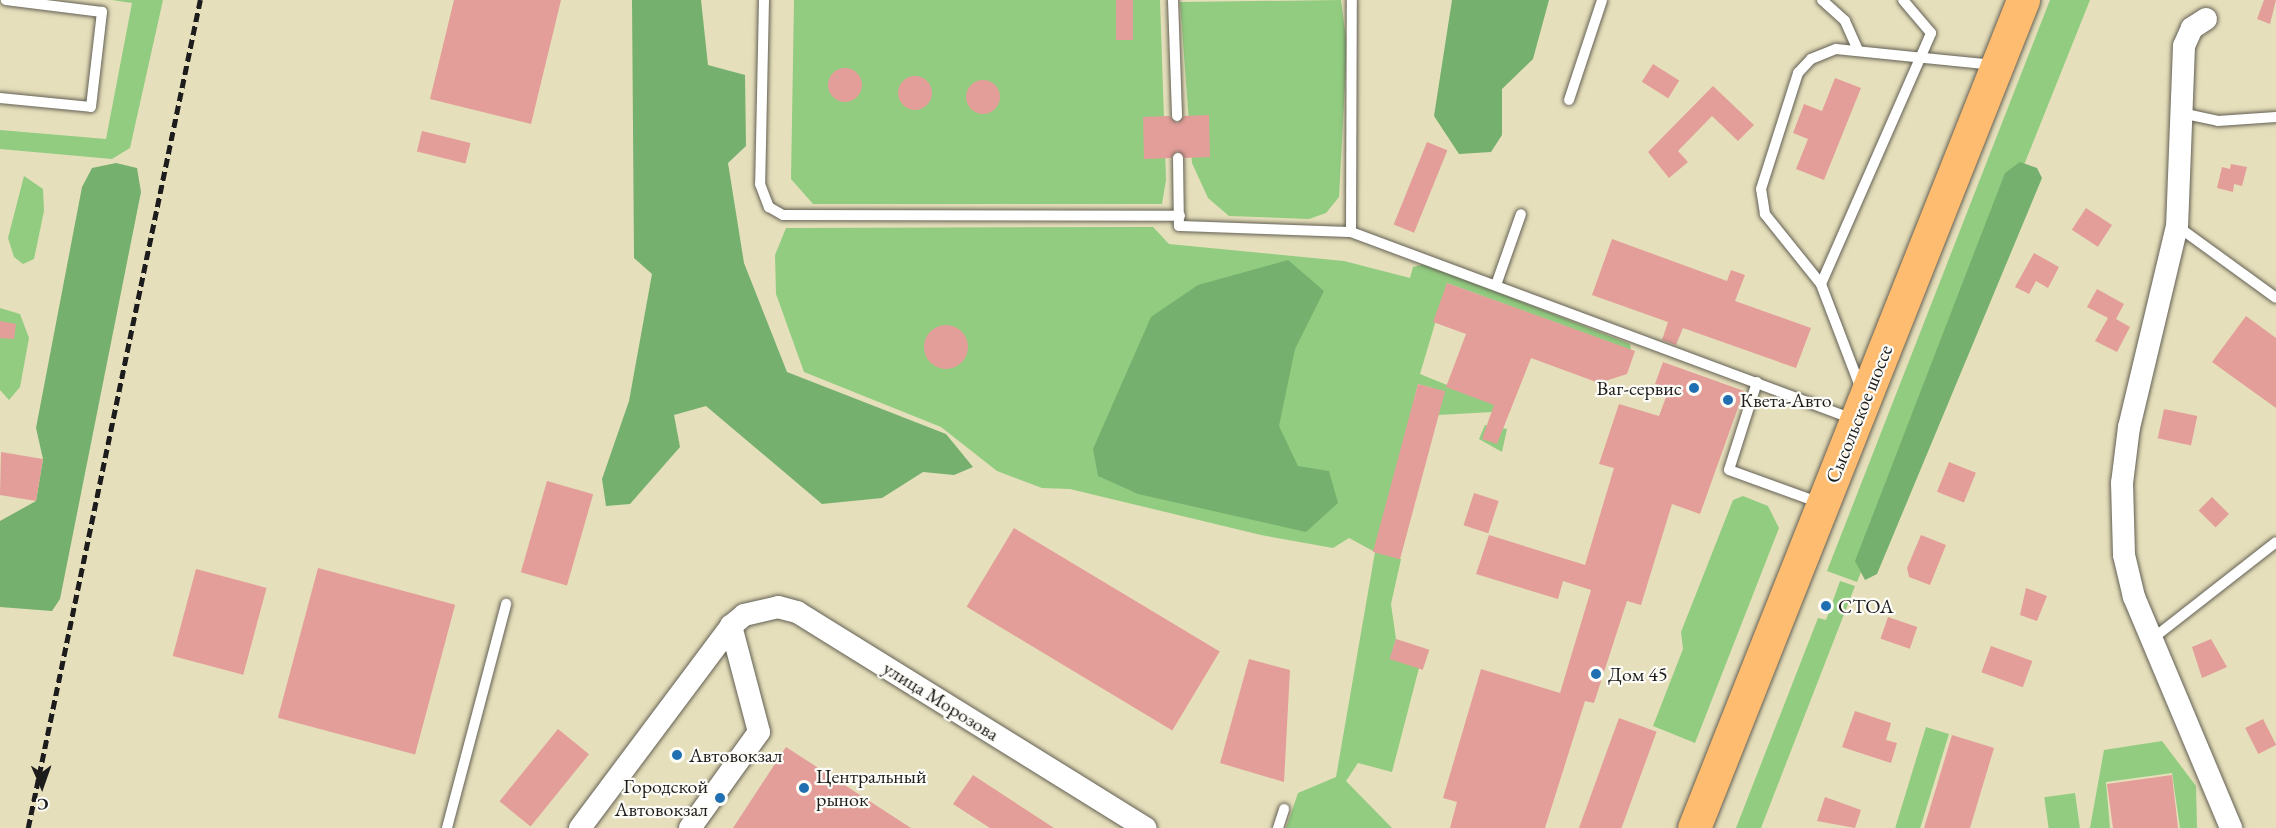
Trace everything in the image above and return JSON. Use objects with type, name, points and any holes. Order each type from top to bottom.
[{"type":"main road","name":"Сысольское шоссе","points":[[1694,828],[2023,0]]},
{"type":"street","points":[[2206,19],[2192,28],[2184,46],[2177,226],[2129,426],[2122,483],[2124,555],[2152,639],[2231,828]]},
{"type":"street","name":"улица Морозова","points":[[731,626],[761,608],[797,612],[1146,828]]},
{"type":"street","points":[[580,828],[731,626]]},
{"type":"street","points":[[690,828],[759,732],[731,626]]},
{"type":"lane","points":[[0,98],[91,107],[102,12],[6,0]]},
{"type":"lane","points":[[764,0],[760,184],[769,207],[783,215],[1180,216]]},
{"type":"lane","points":[[1173,0],[1177,116]]},
{"type":"lane","points":[[1351,232],[1352,0]]},
{"type":"lane","points":[[1569,100],[1602,0]]},
{"type":"lane","points":[[1822,0],[1845,21],[1858,50]]},
{"type":"lane","points":[[1821,284],[1924,57],[1931,33],[1903,0]]},
{"type":"lane","points":[[1860,409],[1821,284],[1778,237],[1765,214],[1761,189],[1798,73],[1811,59],[1836,49],[1998,65]]},
{"type":"lane","points":[[2181,114],[2218,121],[2276,117]]},
{"type":"lane","points":[[1178,158],[1179,226],[1351,232],[1758,382],[1860,409]]},
{"type":"lane","points":[[1496,285],[1521,214]]},
{"type":"lane","points":[[2177,226],[2276,298]]},
{"type":"lane","points":[[1758,382],[1729,470],[1822,504]]},
{"type":"lane","points":[[2152,639],[2276,542]]},
{"type":"lane","points":[[447,828],[506,604]]},
{"type":"lane","points":[[1278,828],[1284,809]]},
{"type":"green space","points":[[112,0],[163,0],[130,148],[112,159],[0,149],[0,130],[106,139],[132,3]]},
{"type":"green space","points":[[632,0],[701,0],[708,65],[745,75],[746,146],[728,163],[744,263],[787,372],[946,434],[973,467],[954,475],[923,472],[882,498],[822,504],[706,406],[674,415],[680,447],[630,504],[606,506],[602,479],[629,401],[652,274],[634,258]]},
{"type":"green space","points":[[794,0],[1160,0],[1166,180],[1162,204],[813,204],[791,179]]},
{"type":"green space","points":[[1341,0],[1347,46],[1339,197],[1326,213],[1309,219],[1229,216],[1208,198],[1192,163],[1180,2]]},
{"type":"green space","points":[[1452,0],[1549,0],[1533,59],[1502,89],[1502,135],[1491,152],[1459,154],[1434,116]]},
{"type":"green space","points":[[2050,0],[2090,0],[1857,582],[1827,571]]},
{"type":"green space","points":[[2020,162],[2037,168],[2042,178],[1877,574],[1865,580],[1855,561],[2005,173]]},
{"type":"green space","points":[[116,163],[137,168],[141,192],[60,599],[52,611],[0,607],[0,521],[36,501],[43,459],[36,428],[82,187],[92,168]]},
{"type":"green space","points":[[24,176],[43,189],[44,211],[34,259],[23,264],[14,257],[8,238]]},
{"type":"green space","points":[[1153,227],[1169,244],[1344,261],[1410,278],[1413,267],[1424,264],[1630,344],[1631,350],[1447,283],[1420,374],[1511,411],[1438,415],[1436,389],[1418,384],[1375,552],[1349,538],[1333,548],[1261,535],[1070,489],[1042,488],[997,471],[941,427],[804,372],[776,294],[775,255],[786,228]]},
{"type":"green space","points":[[1288,260],[1324,291],[1295,349],[1279,426],[1298,466],[1329,471],[1338,503],[1306,532],[1138,494],[1098,476],[1093,449],[1151,317],[1198,285]]},
{"type":"green space","points":[[0,308],[20,314],[29,338],[20,387],[9,400],[0,390]]},
{"type":"green space","points":[[1485,425],[1507,429],[1502,452],[1479,439]]},
{"type":"green space","points":[[1743,496],[1768,506],[1779,528],[1695,743],[1653,726],[1683,649],[1681,632],[1733,500]]},
{"type":"green space","points":[[1375,552],[1401,559],[1391,604],[1396,639],[1390,659],[1419,668],[1392,772],[1358,763],[1346,781],[1392,828],[1286,828],[1298,793],[1336,777]]},
{"type":"green space","points":[[1840,581],[1855,586],[1761,828],[1736,828],[1818,618],[1826,620]]},
{"type":"green space","points":[[1926,727],[1949,734],[1920,828],[1895,827]]},
{"type":"green space","points":[[2162,741],[2196,786],[2197,828],[2180,828],[2172,773],[2106,782],[2110,828],[2090,828],[2104,750]]},
{"type":"green space","points":[[2075,793],[2080,828],[2049,828],[2044,797]]},
{"type":"building","points":[[454,0],[561,0],[531,124],[430,99]]},
{"type":"building","points":[[1116,0],[1133,0],[1133,40],[1116,40]]},
{"type":"building","points":[[2264,0],[2276,0],[2270,24],[2257,19]]},
{"type":"building","points":[[1653,64],[1679,80],[1668,98],[1642,82]]},
{"type":"building","points":[[845,68],[857,73],[862,85],[857,97],[845,102],[833,97],[828,85],[833,73]]},
{"type":"building","points":[[915,76],[927,81],[932,93],[927,105],[915,110],[903,105],[898,93],[903,81]]},
{"type":"building","points":[[1835,78],[1861,88],[1824,180],[1796,169],[1808,139],[1793,133],[1804,104],[1822,111]]},
{"type":"building","points":[[983,80],[995,85],[1000,97],[995,109],[983,114],[971,109],[966,97],[971,85]]},
{"type":"building","points":[[1713,86],[1754,125],[1738,141],[1712,116],[1678,151],[1688,162],[1669,178],[1648,152]]},
{"type":"building","points":[[1209,115],[1210,157],[1185,158],[1177,151],[1171,158],[1144,159],[1143,117],[1169,116],[1177,123],[1184,116]]},
{"type":"building","points":[[422,131],[471,143],[465,163],[417,151]]},
{"type":"building","points":[[1427,142],[1447,150],[1414,233],[1394,225]]},
{"type":"building","points":[[2231,164],[2247,167],[2242,186],[2234,184],[2233,192],[2217,188],[2222,167],[2230,169]]},
{"type":"building","points":[[2086,208],[2112,225],[2098,247],[2072,230]]},
{"type":"building","points":[[1612,239],[1727,281],[1731,270],[1745,275],[1735,301],[1811,328],[1796,368],[1683,328],[1676,345],[1662,340],[1668,322],[1592,295]]},
{"type":"building","points":[[2034,253],[2059,267],[2048,288],[2036,281],[2029,294],[2015,287]]},
{"type":"building","points":[[1447,283],[1635,351],[1627,374],[1599,383],[1531,358],[1497,444],[1482,439],[1494,405],[1446,387],[1466,334],[1433,322]]},
{"type":"building","points":[[2097,289],[2124,304],[2116,319],[2130,327],[2117,352],[2095,341],[2108,318],[2087,307]]},
{"type":"building","points":[[2246,316],[2276,338],[2276,408],[2212,362]]},
{"type":"building","points":[[0,321],[16,324],[14,339],[0,338]]},
{"type":"building","points":[[946,325],[961,332],[968,347],[961,362],[946,369],[931,362],[924,347],[931,332]]},
{"type":"building","points":[[1663,362],[1744,391],[1700,514],[1672,504],[1641,605],[1627,601],[1594,703],[1585,701],[1545,828],[1450,828],[1457,802],[1443,798],[1481,669],[1560,693],[1591,590],[1563,581],[1558,599],[1476,574],[1489,535],[1585,565],[1614,468],[1599,464],[1619,404],[1659,416],[1669,389],[1655,384]]},
{"type":"building","points":[[1418,384],[1445,391],[1400,559],[1373,552]]},
{"type":"building","points":[[2164,409],[2197,416],[2191,445],[2158,438]]},
{"type":"building","points":[[1,452],[43,459],[36,501],[0,495]]},
{"type":"building","points":[[1949,462],[1976,473],[1964,503],[1937,492]]},
{"type":"building","points":[[547,481],[593,494],[567,586],[521,572]]},
{"type":"building","points":[[1474,493],[1499,501],[1488,533],[1463,525]]},
{"type":"building","points":[[2212,497],[2229,514],[2216,527],[2199,510]]},
{"type":"building","points":[[1014,528],[1220,652],[1172,730],[967,607]]},
{"type":"building","points":[[1921,535],[1946,545],[1930,585],[1909,577],[1907,568]]},
{"type":"building","points":[[318,568],[455,605],[415,754],[278,718]]},
{"type":"building","points":[[196,569],[267,588],[243,675],[173,656]]},
{"type":"building","points":[[2026,588],[2047,596],[2037,621],[2020,615]]},
{"type":"building","points":[[1888,617],[1917,627],[1910,649],[1881,639]]},
{"type":"building","points":[[1396,639],[1429,650],[1423,670],[1390,659]]},
{"type":"building","points":[[2211,639],[2227,667],[2202,678],[2192,647]]},
{"type":"building","points":[[1991,646],[2032,661],[2023,687],[1981,672]]},
{"type":"building","points":[[1249,659],[1290,670],[1284,782],[1220,763]]},
{"type":"building","points":[[1855,711],[1891,723],[1886,740],[1897,743],[1891,763],[1842,747]]},
{"type":"building","points":[[1619,718],[1657,732],[1622,828],[1579,828]]},
{"type":"building","points":[[2263,719],[2276,745],[2258,754],[2245,728]]},
{"type":"building","points":[[558,729],[589,754],[531,826],[499,801]]},
{"type":"building","points":[[1952,735],[1994,748],[1970,828],[1924,828]]},
{"type":"building","name":"Центральный рынок","points":[[786,747],[911,828],[733,828]]},
{"type":"building","points":[[973,775],[1054,828],[990,828],[953,804]]},
{"type":"building","points":[[2172,775],[2178,828],[2113,828],[2107,784]]},
{"type":"building","points":[[1825,797],[1861,810],[1855,828],[1817,821]]},
{"type":"railway","points":[[28,828],[200,0]]},
{"type":"place","name":"Ваг-сервис","points":[[1694,388]]},
{"type":"place","name":"Квета-Авто","points":[[1728,400]]},
{"type":"place","name":"СТОА","points":[[1826,606]]},
{"type":"place","name":"Дом 45","points":[[1596,674]]},
{"type":"place","name":"Автовокзал","points":[[677,755]]},
{"type":"place","name":"Центральный рынок","points":[[804,788]]},
{"type":"place","name":"Городской Автовокзал","points":[[720,798]]}]
